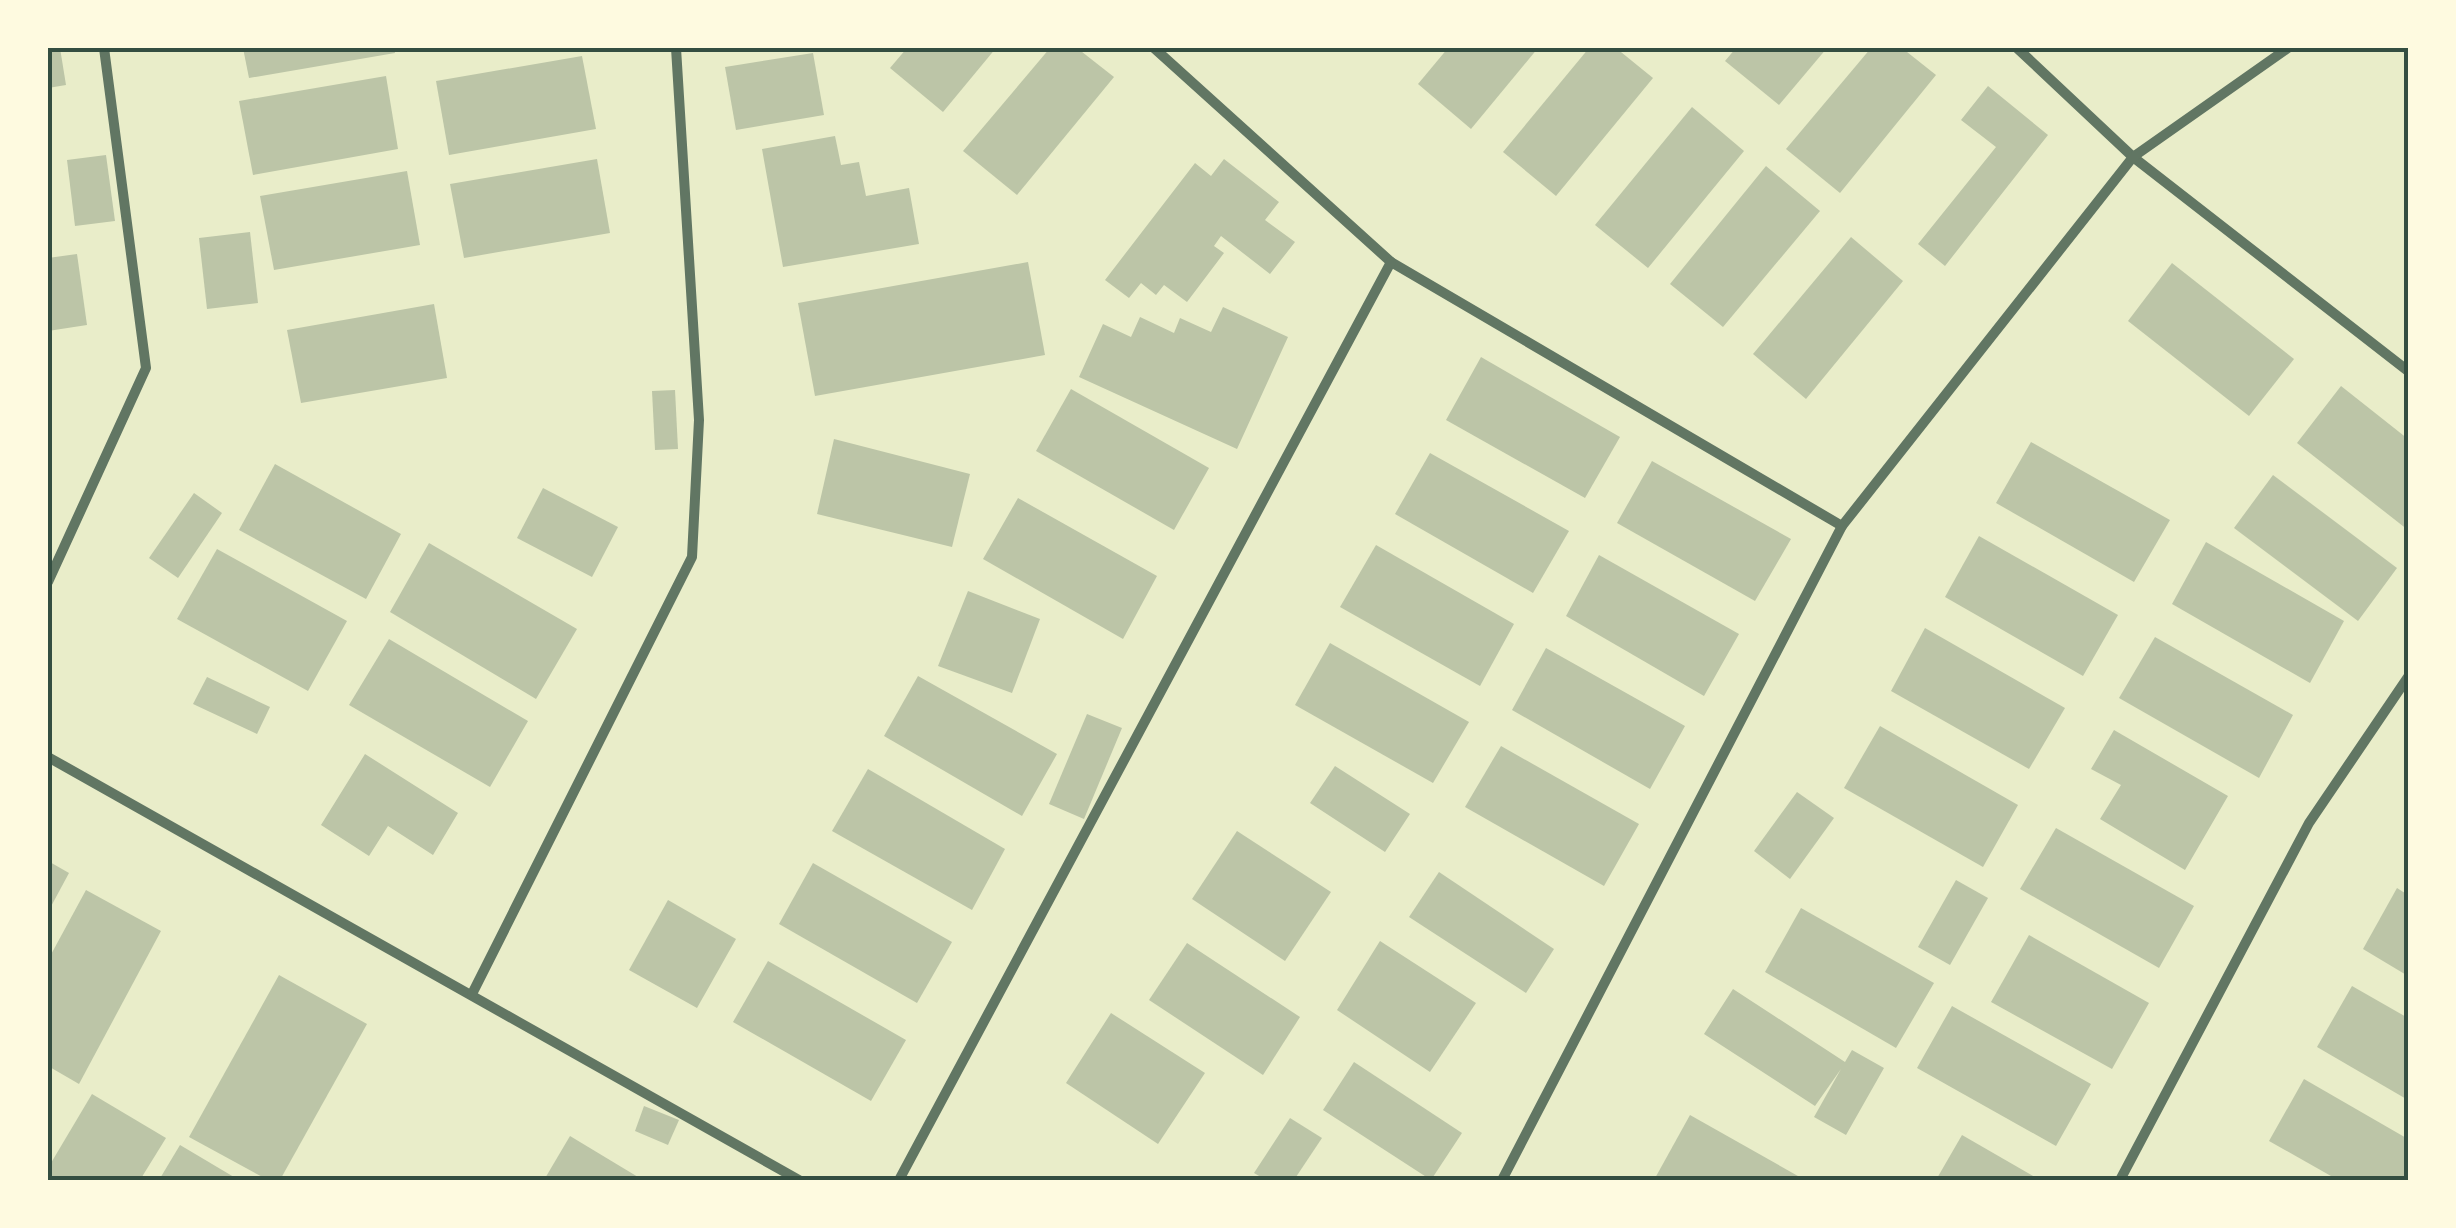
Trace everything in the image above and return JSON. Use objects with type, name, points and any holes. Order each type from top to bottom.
[{"type":"street","points":[[48,582],[146,368],[104,48]]},
{"type":"street","points":[[472,994],[692,557],[699,420],[676,48]]},
{"type":"street","points":[[1154,48],[1391,262],[1842,526]]},
{"type":"street","points":[[2017,48],[2133,156],[2408,372]]},
{"type":"street","points":[[1502,1180],[1842,526],[2133,156],[2288,48]]},
{"type":"street","points":[[899,1180],[1391,262]]},
{"type":"street","points":[[2120,1180],[2309,822],[2408,677]]},
{"type":"street","points":[[48,757],[798,1180]]},
{"type":"building","points":[[48,48],[60,48],[66,85],[48,88]]},
{"type":"building","points":[[243,48],[394,48],[395,53],[249,78]]},
{"type":"building","points":[[907,48],[996,48],[943,112],[890,68]]},
{"type":"building","points":[[1050,48],[1077,48],[1114,77],[1017,195],[963,151]]},
{"type":"building","points":[[1448,48],[1538,48],[1471,129],[1418,84]]},
{"type":"building","points":[[1589,48],[1616,48],[1653,78],[1556,196],[1503,152]]},
{"type":"building","points":[[1736,48],[1827,48],[1779,105],[1725,61]]},
{"type":"building","points":[[1871,48],[1902,48],[1936,75],[1840,193],[1786,149]]},
{"type":"building","points":[[813,53],[824,115],[736,130],[725,67]]},
{"type":"building","points":[[582,56],[596,129],[449,155],[436,81]]},
{"type":"building","points":[[386,76],[398,149],[253,175],[239,101]]},
{"type":"building","points":[[1988,86],[2048,135],[1945,266],[1918,244],[1996,147],[1961,120]]},
{"type":"building","points":[[1692,107],[1744,151],[1648,268],[1595,225]]},
{"type":"building","points":[[835,136],[841,165],[859,162],[866,196],[909,188],[919,244],[783,267],[762,149]]},
{"type":"building","points":[[106,155],[115,221],[75,226],[67,160]]},
{"type":"building","points":[[597,159],[610,233],[464,258],[450,184]]},
{"type":"building","points":[[1224,159],[1279,202],[1265,220],[1295,242],[1270,274],[1221,236],[1214,246],[1224,253],[1187,302],[1164,285],[1156,295],[1141,283],[1129,298],[1105,280],[1195,163],[1211,176]]},
{"type":"building","points":[[1766,166],[1820,211],[1723,327],[1670,284]]},
{"type":"building","points":[[407,171],[420,245],[274,270],[260,196]]},
{"type":"building","points":[[250,232],[258,303],[207,309],[199,238]]},
{"type":"building","points":[[1851,237],[1903,281],[1806,399],[1753,354]]},
{"type":"building","points":[[77,254],[87,325],[48,331],[48,258]]},
{"type":"building","points":[[1028,262],[1045,355],[815,396],[798,303]]},
{"type":"building","points":[[2172,263],[2294,359],[2249,416],[2128,321]]},
{"type":"building","points":[[434,304],[447,378],[301,403],[287,330]]},
{"type":"building","points":[[1223,307],[1288,337],[1237,449],[1079,377],[1103,324],[1131,337],[1140,317],[1174,333],[1180,318],[1211,332]]},
{"type":"building","points":[[1481,357],[1620,437],[1585,498],[1446,420]]},
{"type":"building","points":[[2341,386],[2408,439],[2408,530],[2297,443]]},
{"type":"building","points":[[1071,389],[1209,468],[1174,530],[1036,451]]},
{"type":"building","points":[[675,390],[678,449],[655,450],[652,391]]},
{"type":"building","points":[[834,439],[970,474],[952,547],[817,514]]},
{"type":"building","points":[[2031,442],[2170,520],[2134,582],[1996,503]]},
{"type":"building","points":[[1430,453],[1569,531],[1533,593],[1395,514]]},
{"type":"building","points":[[1652,461],[1791,539],[1755,601],[1617,523]]},
{"type":"building","points":[[275,464],[401,534],[366,599],[239,530]]},
{"type":"building","points":[[2273,475],[2397,568],[2358,621],[2234,528]]},
{"type":"building","points":[[543,488],[618,527],[592,577],[517,538]]},
{"type":"building","points":[[194,493],[222,513],[178,578],[149,558]]},
{"type":"building","points":[[1018,498],[1157,576],[1123,639],[983,559]]},
{"type":"building","points":[[1979,536],[2118,615],[2083,676],[1945,597]]},
{"type":"building","points":[[2206,542],[2344,621],[2310,683],[2172,604]]},
{"type":"building","points":[[429,543],[577,629],[536,699],[390,612]]},
{"type":"building","points":[[1376,545],[1514,624],[1480,686],[1340,607]]},
{"type":"building","points":[[217,549],[347,621],[308,691],[177,619]]},
{"type":"building","points":[[1599,555],[1739,634],[1704,696],[1566,616]]},
{"type":"building","points":[[968,591],[1040,619],[1012,693],[938,666]]},
{"type":"building","points":[[1925,628],[2065,708],[2029,769],[1891,691]]},
{"type":"building","points":[[2155,637],[2293,715],[2259,778],[2119,698]]},
{"type":"building","points":[[389,639],[528,721],[490,787],[349,705]]},
{"type":"building","points":[[1330,643],[1469,722],[1433,783],[1295,705]]},
{"type":"building","points":[[1546,648],[1685,726],[1650,789],[1512,710]]},
{"type":"building","points":[[918,676],[1057,754],[1022,816],[884,736]]},
{"type":"building","points":[[207,677],[270,707],[257,734],[193,704]]},
{"type":"building","points":[[1087,714],[1122,728],[1084,819],[1049,804]]},
{"type":"building","points":[[1880,726],[2018,805],[1983,867],[1844,788]]},
{"type":"building","points":[[2114,730],[2228,796],[2185,870],[2100,819],[2121,785],[2091,769]]},
{"type":"building","points":[[1501,746],[1639,824],[1604,886],[1465,807]]},
{"type":"building","points":[[365,754],[458,813],[433,855],[388,826],[369,856],[321,825]]},
{"type":"building","points":[[1335,766],[1410,814],[1385,852],[1310,803]]},
{"type":"building","points":[[868,769],[1005,849],[972,910],[832,831]]},
{"type":"building","points":[[1797,792],[1834,818],[1790,879],[1754,851]]},
{"type":"building","points":[[2056,828],[2194,906],[2159,968],[2020,889]]},
{"type":"building","points":[[1237,831],[1331,892],[1285,961],[1192,899]]},
{"type":"building","points":[[48,861],[69,873],[48,912]]},
{"type":"building","points":[[813,863],[952,942],[917,1003],[779,924]]},
{"type":"building","points":[[1439,872],[1554,949],[1526,993],[1409,917]]},
{"type":"building","points":[[1956,880],[1988,898],[1950,965],[1918,947]]},
{"type":"building","points":[[2397,888],[2408,895],[2408,976],[2363,949]]},
{"type":"building","points":[[86,890],[161,931],[79,1084],[48,1066],[48,960]]},
{"type":"building","points":[[668,900],[736,939],[697,1008],[629,970]]},
{"type":"building","points":[[1801,908],[1934,983],[1896,1048],[1765,972]]},
{"type":"building","points":[[2029,935],[2149,1003],[2112,1069],[1991,1002]]},
{"type":"building","points":[[1380,941],[1476,1003],[1430,1072],[1337,1010]]},
{"type":"building","points":[[1187,943],[1300,1017],[1263,1075],[1149,1000]]},
{"type":"building","points":[[768,961],[906,1040],[871,1101],[733,1022]]},
{"type":"building","points":[[279,975],[367,1024],[280,1180],[268,1180],[189,1137]]},
{"type":"building","points":[[2352,986],[2408,1018],[2408,1100],[2317,1047]]},
{"type":"building","points":[[1733,989],[1845,1062],[1852,1050],[1884,1068],[1846,1135],[1814,1117],[1841,1069],[1815,1106],[1704,1034]]},
{"type":"building","points":[[1952,1006],[2091,1084],[2056,1146],[1917,1068]]},
{"type":"building","points":[[1111,1013],[1205,1073],[1158,1144],[1066,1083]]},
{"type":"building","points":[[1354,1062],[1462,1133],[1431,1180],[1323,1110]]},
{"type":"building","points":[[2304,1079],[2408,1139],[2408,1180],[2338,1180],[2269,1141]]},
{"type":"building","points":[[92,1094],[166,1138],[140,1180],[48,1180],[48,1168]]},
{"type":"building","points":[[644,1106],[679,1120],[668,1145],[635,1131]]},
{"type":"building","points":[[1690,1115],[1805,1180],[1654,1180]]},
{"type":"building","points":[[1290,1118],[1322,1138],[1294,1180],[1266,1180],[1254,1173]]},
{"type":"building","points":[[1962,1135],[2040,1180],[1936,1180]]},
{"type":"building","points":[[570,1136],[643,1180],[544,1180]]},
{"type":"building","points":[[180,1145],[239,1180],[159,1180]]}]
